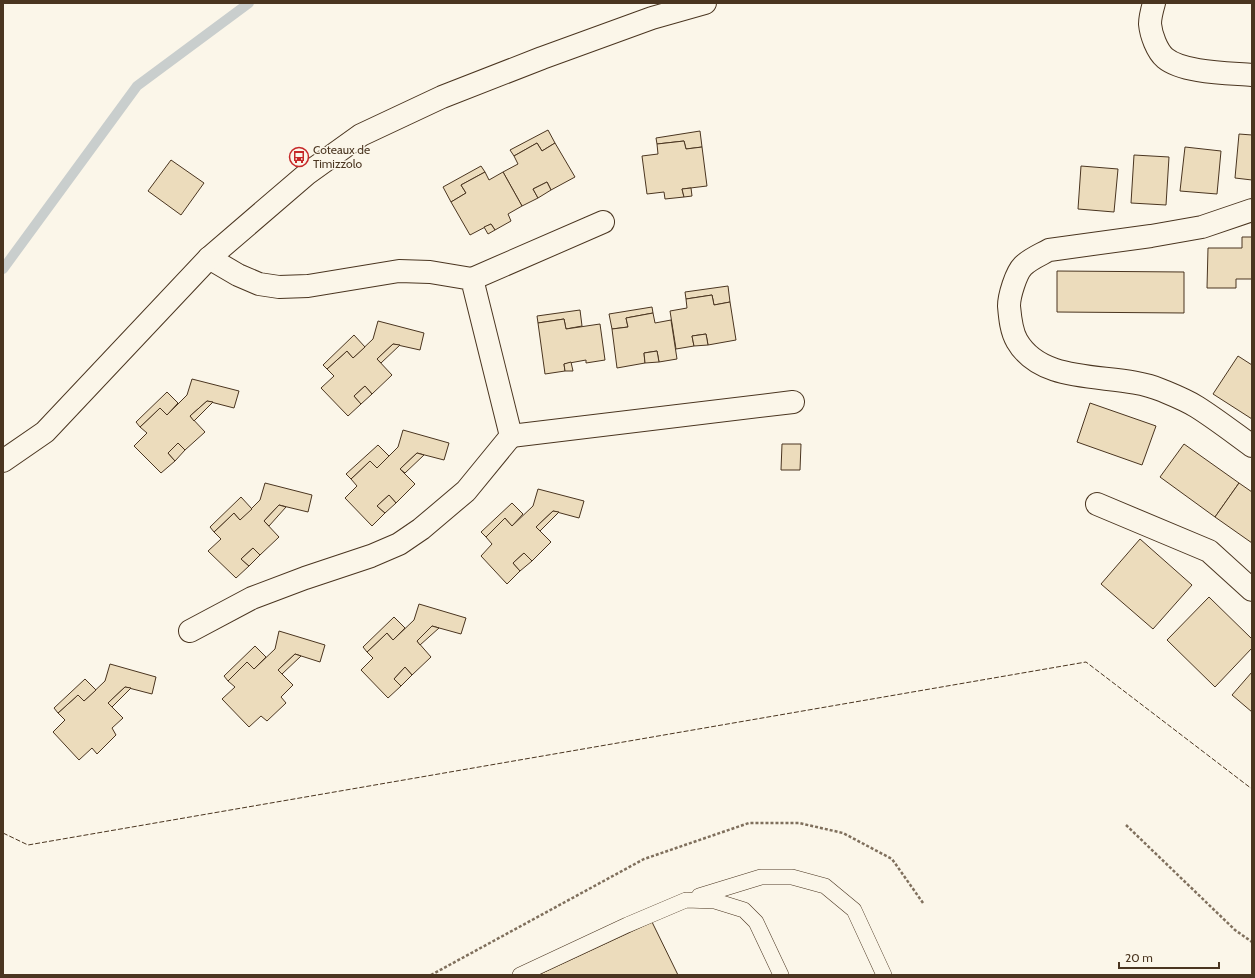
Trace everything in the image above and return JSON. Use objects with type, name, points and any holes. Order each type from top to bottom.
[{"type":"street","points":[[3,461],[45,432],[209,258],[308,173],[361,135],[442,97],[542,58],[652,18],[705,3]]},
{"type":"street","points":[[1154,3],[1150,24],[1155,43],[1165,58],[1180,66],[1252,75]]},
{"type":"street","points":[[1252,210],[1202,227],[1151,236],[1049,250],[1034,258],[1022,267],[1014,282],[1009,302],[1010,322],[1016,340],[1026,354],[1041,365],[1058,371],[1081,376],[1129,381],[1160,389],[1196,407],[1252,446]]},
{"type":"street","points":[[209,258],[238,275],[259,284],[279,288],[308,286],[399,271],[430,272],[472,279],[603,222]]},
{"type":"street","points":[[472,279],[511,436]]},
{"type":"street","points":[[190,631],[258,595],[371,556],[399,544],[421,529],[466,491],[511,436],[793,402]]},
{"type":"street","points":[[1097,504],[1209,551],[1252,590]]},
{"type":"lane","points":[[520,975],[627,925],[686,900],[761,877],[792,877],[825,886],[854,910],[884,975]]},
{"type":"lane","points":[[686,900],[715,901],[744,910],[756,922],[781,975]]},
{"type":"path","points":[[1126,825],[1235,930],[1252,942]]},
{"type":"building","points":[[548,130],[555,143],[542,151],[537,143],[514,156],[510,150]]},
{"type":"building","points":[[700,131],[702,147],[686,149],[684,141],[657,144],[656,138]]},
{"type":"building","points":[[1239,134],[1252,135],[1252,180],[1235,178]]},
{"type":"building","points":[[684,141],[686,149],[702,147],[707,186],[682,189],[684,197],[665,199],[664,192],[647,194],[642,156],[658,154],[657,144]]},
{"type":"building","points":[[537,143],[542,151],[555,143],[575,177],[551,190],[547,182],[533,189],[538,198],[522,206],[503,172],[518,164],[514,156]]},
{"type":"building","points":[[1185,147],[1221,151],[1217,194],[1180,191]]},
{"type":"building","points":[[1134,155],[1169,157],[1166,205],[1131,203]]},
{"type":"building","points":[[171,160],[204,183],[181,215],[148,191]]},
{"type":"building","points":[[481,166],[485,172],[461,185],[466,193],[451,202],[443,187]]},
{"type":"building","points":[[1081,166],[1118,169],[1114,212],[1078,209]]},
{"type":"building","points":[[485,172],[489,180],[503,172],[522,206],[508,214],[511,221],[495,230],[491,224],[470,235],[451,202],[466,193],[461,185]]},
{"type":"building","points":[[547,182],[551,190],[538,198],[533,189]]},
{"type":"building","points":[[691,188],[692,196],[684,197],[682,189]]},
{"type":"building","points":[[491,224],[495,230],[488,234],[484,227]]},
{"type":"building","points":[[1242,237],[1252,237],[1252,279],[1236,279],[1236,288],[1207,288],[1208,248],[1242,248]]},
{"type":"building","points":[[1057,271],[1184,272],[1184,313],[1057,312]]},
{"type":"building","points":[[728,286],[730,302],[714,305],[712,295],[686,299],[685,292]]},
{"type":"building","points":[[712,295],[714,305],[730,302],[736,340],[708,345],[706,334],[692,336],[694,346],[676,349],[670,311],[687,308],[686,299]]},
{"type":"building","points":[[652,307],[653,313],[626,318],[628,327],[612,329],[609,314]]},
{"type":"building","points":[[580,310],[582,326],[566,329],[564,319],[538,323],[537,316]]},
{"type":"building","points":[[653,313],[655,323],[671,320],[677,359],[659,362],[657,351],[644,353],[645,363],[617,368],[612,329],[628,327],[626,318]]},
{"type":"building","points":[[564,319],[566,329],[600,324],[605,360],[586,363],[586,360],[564,364],[565,371],[545,374],[538,323]]},
{"type":"building","points":[[378,321],[424,333],[420,350],[393,344],[377,359],[392,375],[372,394],[365,386],[354,396],[361,404],[348,416],[321,388],[334,376],[327,369],[347,351],[353,358],[373,339]]},
{"type":"building","points":[[706,334],[708,345],[694,346],[692,336]]},
{"type":"building","points":[[354,335],[365,347],[353,358],[347,351],[327,369],[323,365]]},
{"type":"building","points":[[393,344],[400,345],[381,363],[377,359]]},
{"type":"building","points":[[657,351],[659,362],[645,363],[644,353]]},
{"type":"building","points":[[1238,356],[1252,365],[1252,419],[1213,394]]},
{"type":"building","points":[[571,362],[573,371],[565,371],[564,364]]},
{"type":"building","points":[[192,379],[239,391],[234,408],[207,401],[190,416],[205,432],[185,450],[178,443],[168,453],[175,461],[161,473],[134,446],[147,433],[140,427],[160,408],[167,415],[187,395]]},
{"type":"building","points":[[365,386],[372,394],[361,404],[354,396]]},
{"type":"building","points":[[167,392],[178,403],[167,415],[160,408],[140,427],[136,422]]},
{"type":"building","points":[[207,401],[213,402],[194,421],[190,416]]},
{"type":"building","points":[[1090,403],[1156,426],[1142,465],[1077,442]]},
{"type":"building","points":[[403,430],[449,443],[444,460],[417,453],[400,469],[415,484],[396,503],[389,495],[377,506],[385,513],[372,526],[345,498],[357,486],[351,479],[370,461],[377,468],[398,447]]},
{"type":"building","points":[[178,443],[185,450],[175,461],[168,453]]},
{"type":"building","points":[[782,444],[801,444],[800,470],[781,470]]},
{"type":"building","points":[[1184,444],[1239,483],[1215,517],[1160,477]]},
{"type":"building","points":[[378,445],[389,456],[377,468],[370,461],[351,479],[346,474]]},
{"type":"building","points":[[417,453],[424,455],[405,473],[400,469]]},
{"type":"building","points":[[265,483],[312,495],[308,512],[279,505],[264,521],[279,537],[260,555],[253,548],[241,559],[249,566],[236,578],[208,551],[221,539],[214,532],[234,513],[240,520],[260,500]]},
{"type":"building","points":[[1239,483],[1252,492],[1252,543],[1215,517]]},
{"type":"building","points":[[538,489],[584,501],[579,518],[553,511],[536,527],[551,542],[532,561],[524,553],[513,563],[520,571],[507,584],[481,556],[492,544],[486,537],[505,518],[512,526],[533,506]]},
{"type":"building","points":[[389,495],[396,503],[385,513],[377,506]]},
{"type":"building","points":[[241,497],[252,509],[240,520],[234,513],[214,532],[210,527]]},
{"type":"building","points":[[512,503],[523,514],[512,526],[505,518],[486,537],[481,532]]},
{"type":"building","points":[[279,505],[286,507],[269,526],[264,521]]},
{"type":"building","points":[[553,511],[559,512],[540,531],[536,527]]},
{"type":"building","points":[[1140,539],[1192,585],[1153,629],[1101,584]]},
{"type":"building","points":[[253,548],[260,555],[249,566],[241,559]]},
{"type":"building","points":[[524,553],[532,561],[520,571],[513,563]]},
{"type":"building","points":[[1209,597],[1252,639],[1252,648],[1215,687],[1167,640]]},
{"type":"building","points":[[419,604],[466,618],[461,634],[432,626],[417,641],[431,657],[412,675],[405,667],[394,679],[401,686],[388,698],[361,670],[373,658],[367,652],[387,633],[393,640],[414,620]]},
{"type":"building","points":[[394,617],[405,628],[393,640],[387,633],[367,652],[363,647]]},
{"type":"building","points":[[432,626],[439,628],[420,645],[417,641]]},
{"type":"building","points":[[279,631],[325,645],[320,662],[295,654],[278,670],[293,685],[281,697],[286,703],[267,721],[261,716],[249,727],[222,699],[235,687],[228,681],[247,662],[254,669],[275,649]]},
{"type":"building","points":[[255,646],[266,657],[254,669],[247,662],[228,681],[224,676]]},
{"type":"building","points":[[295,654],[301,656],[282,674],[278,670]]},
{"type":"building","points":[[110,664],[156,677],[152,694],[125,687],[108,703],[123,718],[112,728],[116,735],[97,754],[92,748],[79,760],[53,732],[65,720],[58,713],[78,695],[84,701],[105,681]]},
{"type":"building","points":[[405,667],[412,675],[401,686],[394,679]]},
{"type":"building","points":[[1252,672],[1252,712],[1232,695]]},
{"type":"building","points":[[85,679],[96,690],[84,701],[78,695],[58,713],[54,708]]},
{"type":"building","points":[[125,687],[131,688],[112,707],[108,703]]},
{"type":"building","points":[[652,922],[678,975],[538,975]]},
{"type":"waterway","points":[[3,269],[137,86],[249,3]]},
{"type":"fence","points":[[3,833],[28,845],[1086,662],[1252,789]]},
{"type":"place","name":"Coteaux de Timizzolo","points":[[299,157]]}]
